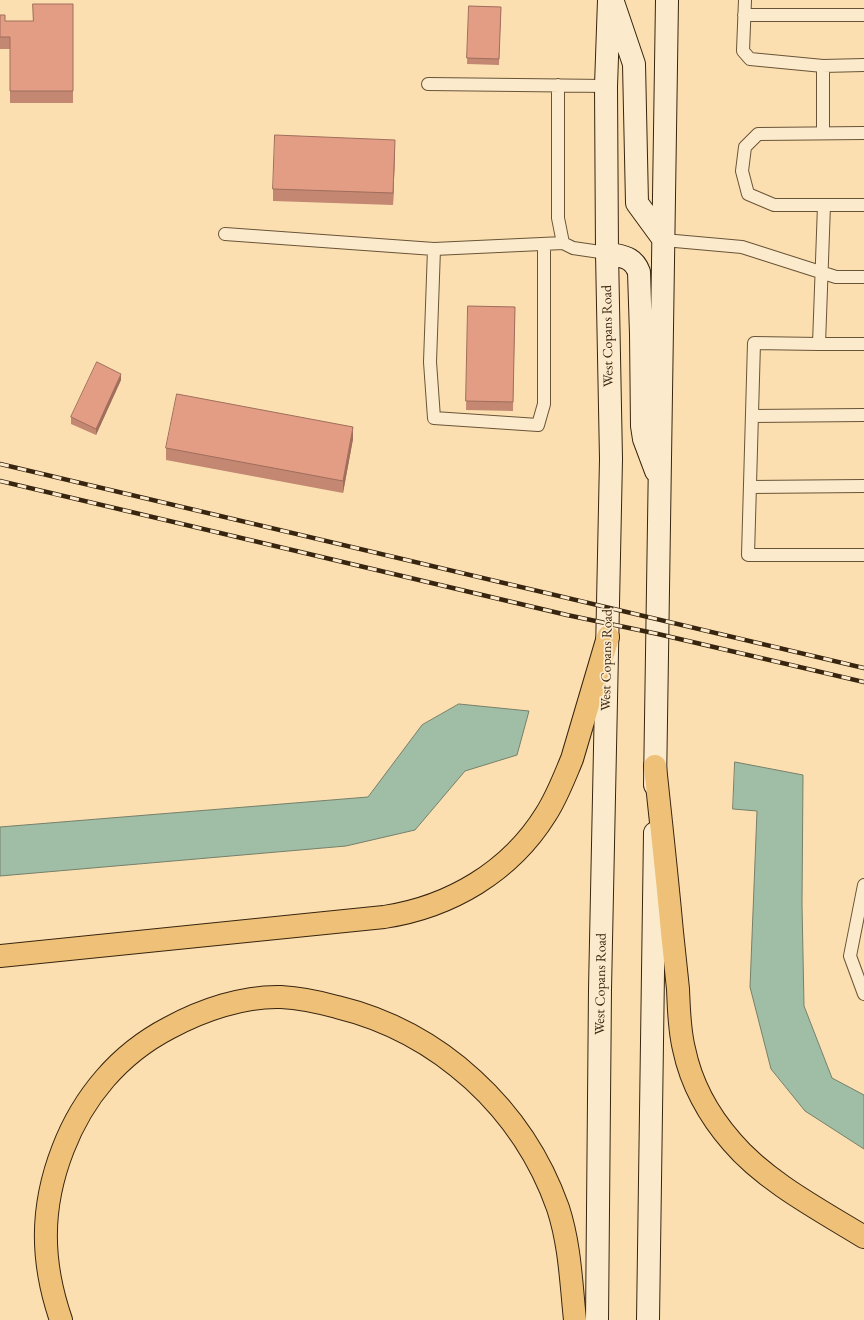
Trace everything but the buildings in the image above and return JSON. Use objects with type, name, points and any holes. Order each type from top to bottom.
[{"type":"highway","points":[[0,956],[406,914],[427,908],[465,890],[513,856],[545,815],[561,785],[572,759],[608,637]]},
{"type":"highway","points":[[656,766],[678,990],[680,1031],[690,1070],[698,1090],[708,1110],[720,1127],[732,1143],[747,1158],[764,1173],[864,1237]]},
{"type":"highway","points":[[61,1320],[54,1300],[48,1273],[46,1216],[53,1179],[60,1157],[68,1135],[88,1098],[103,1079],[121,1061],[141,1045],[175,1024],[225,1005],[246,1000],[280,997],[324,1003],[370,1016],[391,1025],[432,1047],[487,1092],[514,1124],[527,1143],[551,1191],[558,1210],[568,1250],[575,1320]]},
{"type":"main road","name":"West Copans Road","points":[[597,1320],[600,980],[608,637],[610,460],[606,86],[609,0]]},
{"type":"main road","points":[[612,0],[634,64],[637,203],[664,240]]},
{"type":"main road","points":[[648,1320],[667,0]]},
{"type":"main road","points":[[607,253],[628,258],[636,264],[639,272],[642,426],[644,439],[661,483]]},
{"type":"lane","points":[[745,0],[743,51],[750,60],[824,66],[864,65]]},
{"type":"lane","points":[[744,15],[864,15]]},
{"type":"lane","points":[[822,132],[824,66]]},
{"type":"lane","points":[[428,84],[606,86]]},
{"type":"lane","points":[[558,85],[558,218],[563,243]]},
{"type":"lane","points":[[864,133],[822,132],[758,134],[745,147],[742,171],[748,194],[774,205],[864,204]]},
{"type":"lane","points":[[819,344],[824,205]]},
{"type":"lane","points":[[225,234],[434,249],[563,243],[573,248],[607,253]]},
{"type":"lane","points":[[664,240],[742,248],[836,276],[864,277]]},
{"type":"lane","points":[[434,249],[430,362],[434,418],[538,425],[544,404],[544,244]]},
{"type":"lane","points":[[864,344],[754,343],[748,555],[864,555]]},
{"type":"lane","points":[[752,416],[864,415]]},
{"type":"lane","points":[[750,487],[864,486]]},
{"type":"lane","points":[[864,885],[850,956],[864,994]]},
{"type":"shaded area","points":[[459,704],[529,711],[517,755],[465,771],[415,830],[346,846],[0,876],[0,827],[368,797],[422,725]]},
{"type":"shaded area","points":[[735,762],[803,775],[802,904],[804,1006],[832,1078],[864,1095],[864,1149],[805,1111],[771,1069],[750,987],[757,811],[733,809]]},
{"type":"railway","points":[[0,464],[864,668]]},
{"type":"railway","points":[[0,481],[567,615],[658,634],[864,682]]}]
